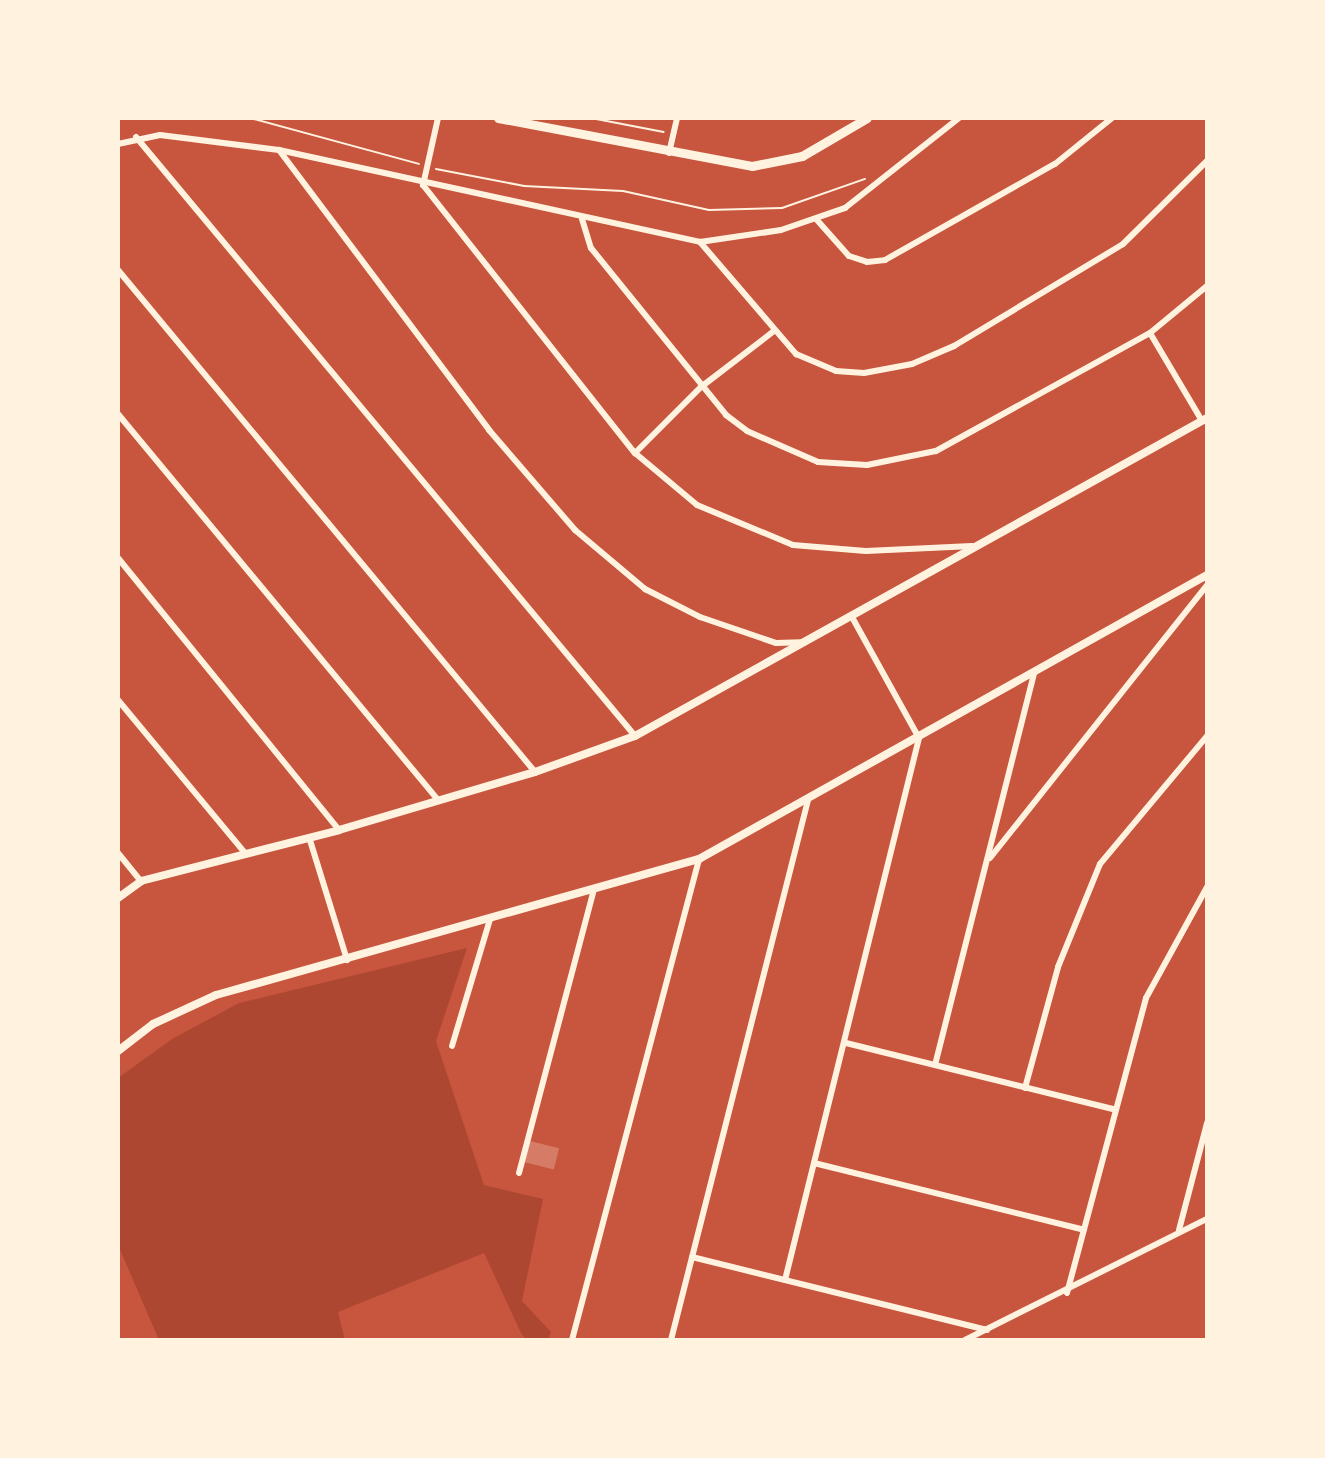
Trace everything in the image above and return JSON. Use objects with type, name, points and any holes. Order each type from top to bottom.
[{"type":"main road","points":[[498,118],[669,153],[752,166],[802,156],[867,118]]},
{"type":"street","points":[[438,118],[423,185],[635,453],[697,505],[793,545],[866,551],[976,546]]},
{"type":"street","points":[[669,153],[677,118]]},
{"type":"street","points":[[118,144],[136,137],[180,136],[279,150],[423,185],[700,242],[817,220],[845,208],[959,118]]},
{"type":"street","points":[[817,220],[849,256],[867,262],[885,260],[1055,164],[1112,118]]},
{"type":"street","points":[[136,137],[635,736]]},
{"type":"street","points":[[279,150],[489,430],[575,530],[645,589],[700,617],[776,643],[808,641]]},
{"type":"street","points":[[700,242],[796,354],[836,371],[864,373],[912,364],[954,346],[1123,244],[1207,161]]},
{"type":"street","points":[[582,219],[591,248],[701,387],[747,431],[775,446],[818,462],[867,465],[936,451],[1150,333],[1207,286]]},
{"type":"street","points":[[118,270],[535,772]]},
{"type":"street","points":[[635,453],[701,387],[774,331]]},
{"type":"street","points":[[118,898],[141,881],[339,830],[535,772],[635,736],[853,619],[976,546],[1204,420],[1150,333]]},
{"type":"street","points":[[118,414],[438,800]]},
{"type":"street","points":[[118,558],[339,830]]},
{"type":"street","points":[[118,1051],[153,1024],[216,995],[348,962],[699,859],[1207,575]]},
{"type":"street","points":[[987,862],[1207,585]]},
{"type":"street","points":[[785,1280],[919,738],[853,619]]},
{"type":"street","points":[[935,1065],[1034,673]]},
{"type":"street","points":[[118,700],[245,853]]},
{"type":"street","points":[[1025,1088],[1054,978],[1100,864],[1207,736]]},
{"type":"street","points":[[671,1340],[808,800]]},
{"type":"street","points":[[309,837],[348,962]]},
{"type":"street","points":[[118,853],[141,881]]},
{"type":"street","points":[[572,1340],[699,859]]},
{"type":"street","points":[[1067,1293],[1146,998],[1207,887]]},
{"type":"street","points":[[519,1173],[593,892]]},
{"type":"street","points":[[452,1046],[490,919]]},
{"type":"street","points":[[846,1043],[1116,1110]]},
{"type":"street","points":[[1179,1230],[1207,1123]]},
{"type":"street","points":[[814,1163],[1084,1230]]},
{"type":"street","points":[[965,1340],[1067,1293],[1179,1230],[1207,1219]]},
{"type":"street","points":[[692,1257],[987,1330]]},
{"type":"path","points":[[250,118],[459,176],[623,191],[709,210],[782,208],[869,177]]},
{"type":"path","points":[[591,118],[673,134]]},
{"type":"shaded area","points":[[467,948],[436,1041],[484,1185],[543,1199],[522,1301],[551,1332],[548,1340],[526,1340],[484,1253],[338,1312],[345,1340],[159,1340],[118,1245],[118,1078],[172,1039],[239,1003]]},
{"type":"building","points":[[530,1141],[559,1148],[554,1170],[525,1162]]}]
